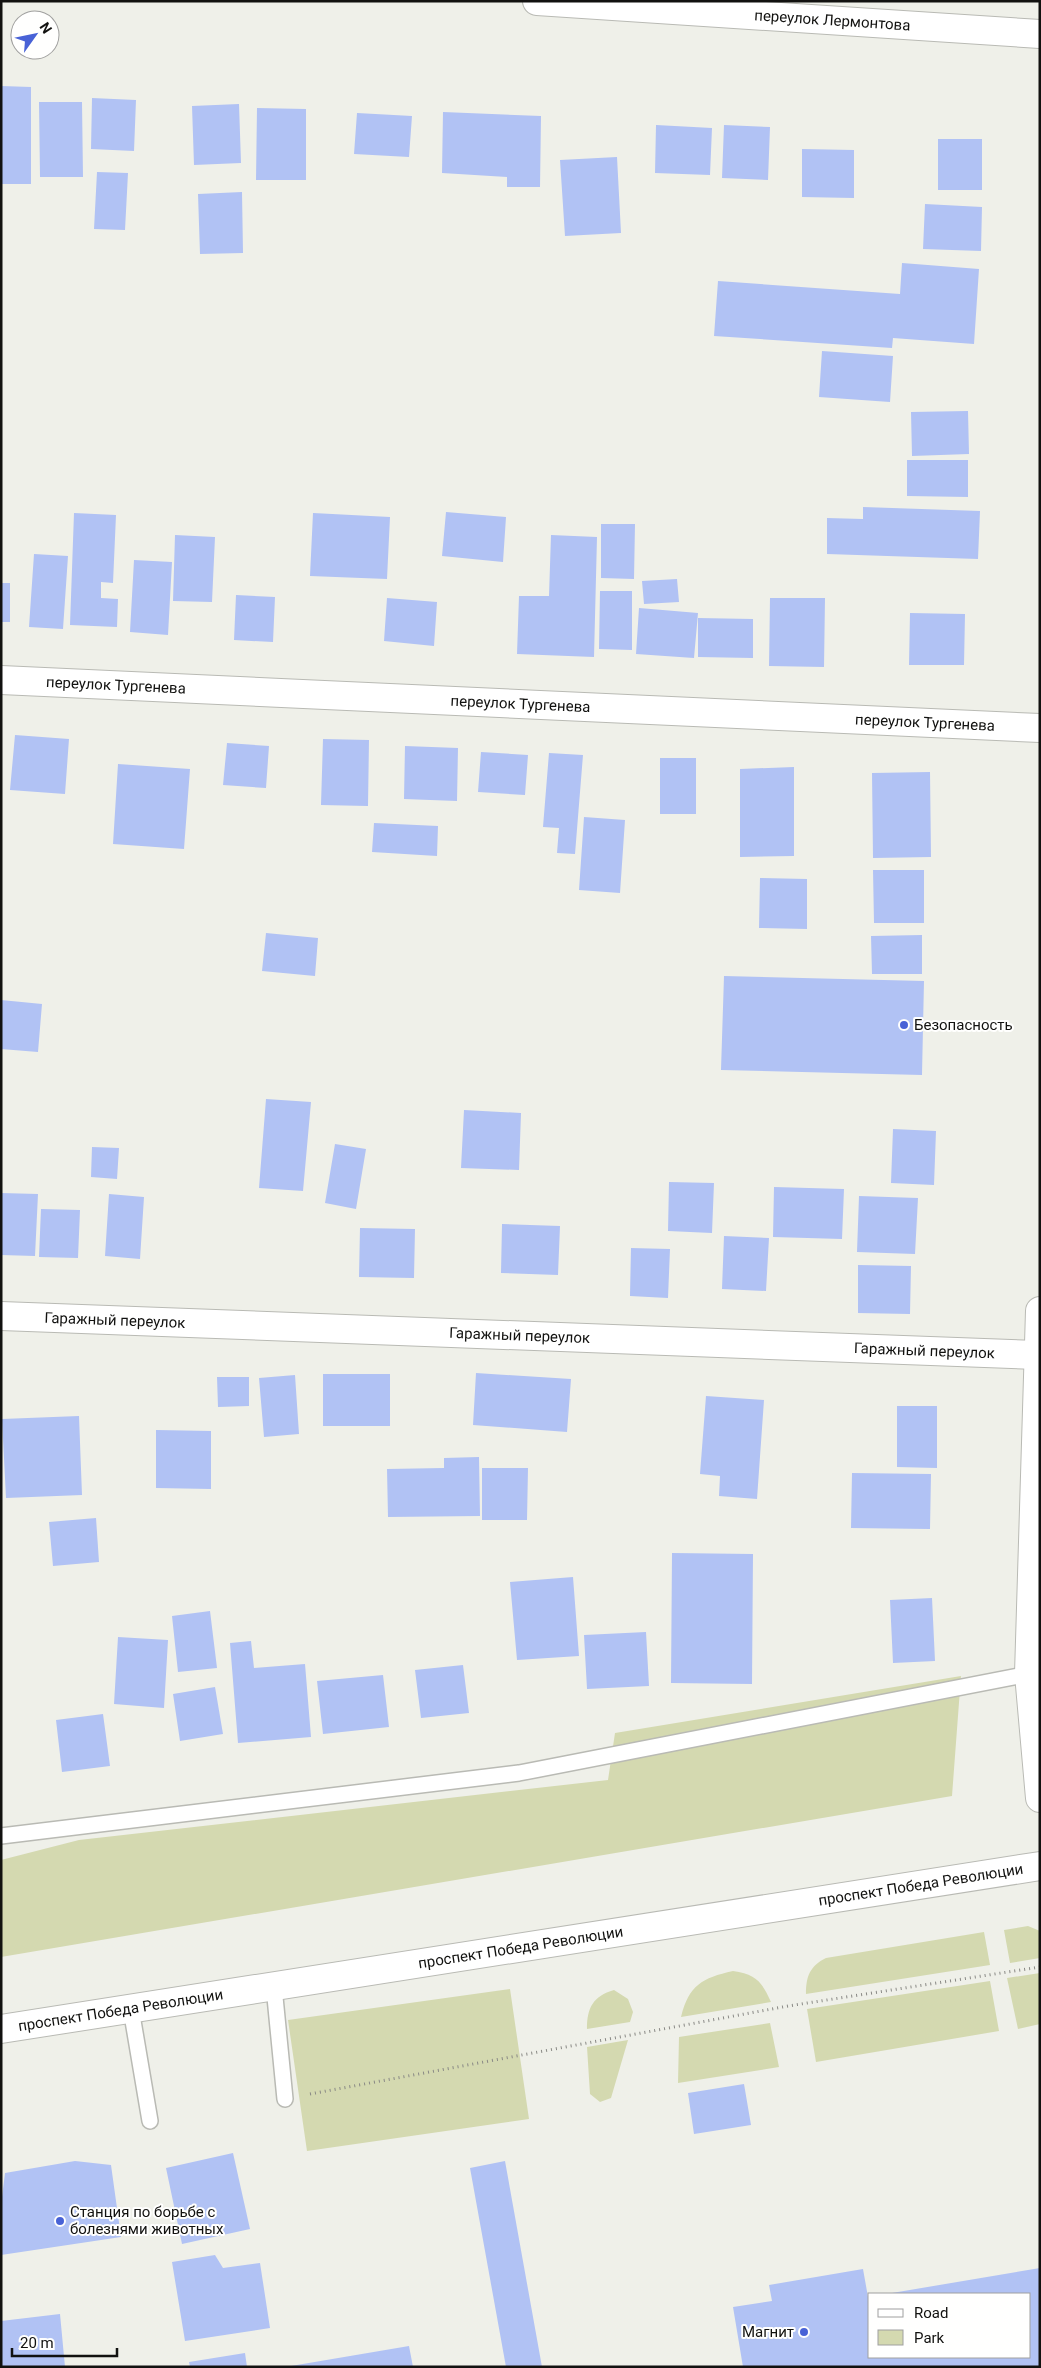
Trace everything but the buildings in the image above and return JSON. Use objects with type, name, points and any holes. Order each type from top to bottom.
[{"type":"street","name":"переулок Лермонтова","points":[[537,1],[1040,34]]},
{"type":"street","name":"переулок Тургенева","points":[[1,680],[1040,728]]},
{"type":"street","points":[[1040,1311],[1037,1355],[1029,1674],[1040,1798]]},
{"type":"street","name":"Гаражный переулок","points":[[1,1316],[1037,1355]]},
{"type":"street","name":"проспект Победа Революции","points":[[1,2029],[1040,1866]]},
{"type":"lane","points":[[1,1836],[519,1773],[1029,1674]]},
{"type":"lane","points":[[274,1987],[285,2099]]},
{"type":"lane","points":[[132,2009],[150,2121]]},
{"type":"path","points":[[285,2099],[788,2006],[1040,1967]]},
{"type":"green space","points":[[961,1676],[952,1796],[1,1957],[1,1860],[79,1840],[608,1780],[615,1733]]},
{"type":"green space","points":[[1028,1926],[1040,1931],[1040,1958],[1010,1963],[1004,1930]]},
{"type":"green space","points":[[984,1932],[990,1965],[806,1994],[810,1972],[816,1964],[826,1958]]},
{"type":"green space","points":[[733,1971],[747,1974],[757,1980],[771,2002],[681,2017],[688,1997],[698,1985],[705,1980]]},
{"type":"green space","points":[[1040,1973],[1040,2024],[1018,2029],[1007,1978]]},
{"type":"green space","points":[[990,1981],[999,2031],[816,2062],[807,2009]]},
{"type":"green space","points":[[510,1989],[529,2119],[307,2151],[288,2020]]},
{"type":"green space","points":[[614,1990],[628,1999],[633,2012],[630,2022],[587,2029],[588,2015],[596,1999]]},
{"type":"green space","points":[[770,2023],[779,2067],[678,2083],[679,2037]]},
{"type":"green space","points":[[628,2040],[611,2098],[600,2102],[590,2094],[587,2047]]},
{"type":"place","name":"Безопасность","points":[[904,1025]]},
{"type":"place","name":"Станция по борьбе с болезнями животных","points":[[60,2221]]},
{"type":"place","name":"Магнит","points":[[804,2332]]}]
